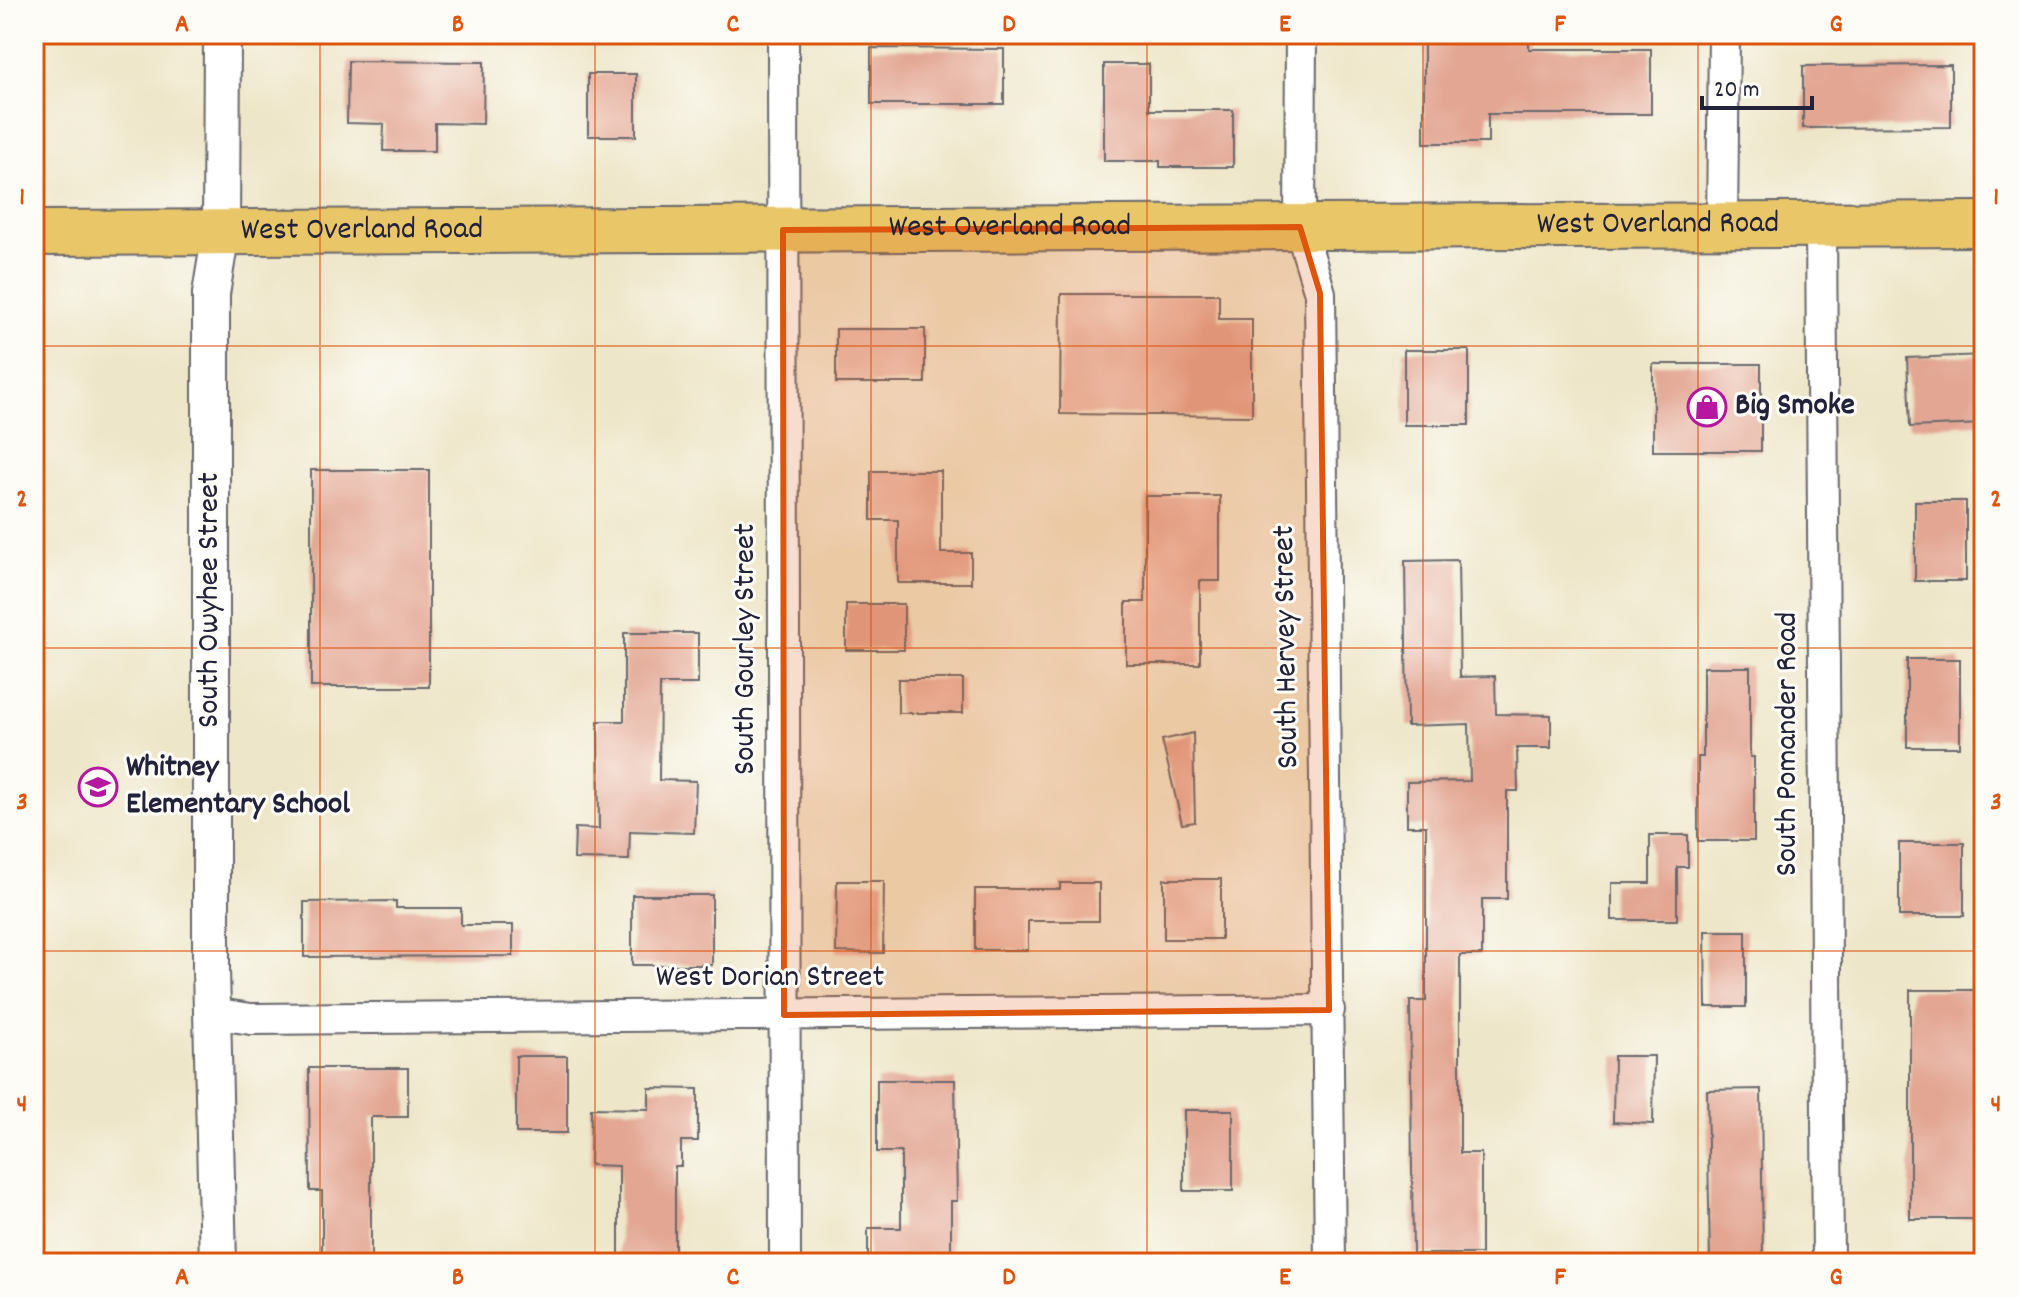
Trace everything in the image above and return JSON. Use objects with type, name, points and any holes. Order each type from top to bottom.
[{"type":"main road","name":"West Overland Road","points":[[34,233],[1984,224]]},
{"type":"street","name":"South Owyhee Street","points":[[218,1263],[212,1013],[211,294],[221,232],[222,34]]},
{"type":"street","name":"South Gourley Street","points":[[783,34],[785,1263]]},
{"type":"street","name":"South Hervey Street","points":[[1301,34],[1300,227],[1320,293],[1330,1263]]},
{"type":"street","points":[[1722,225],[1724,34]]},
{"type":"street","name":"South Pomander Road","points":[[1821,224],[1828,1263]]},
{"type":"street","name":"West Dorian Street","points":[[212,1013],[251,1019],[1329,1010]]},
{"type":"highlighted area","points":[[1300,227],[1320,293],[1329,1010],[784,1015],[783,230]]},
{"type":"building","points":[[1424,34],[1529,34],[1529,49],[1651,49],[1651,114],[1488,114],[1488,143],[1424,143]]},
{"type":"building","points":[[871,48],[1004,49],[1004,104],[871,104]]},
{"type":"building","points":[[348,61],[484,62],[483,124],[435,123],[435,151],[383,151],[384,124],[347,123]]},
{"type":"building","points":[[1104,64],[1149,64],[1149,110],[1233,110],[1233,167],[1160,167],[1160,161],[1104,161]]},
{"type":"building","points":[[1951,65],[1951,127],[1803,128],[1803,66]]},
{"type":"building","points":[[588,74],[636,74],[636,136],[588,136]]},
{"type":"building","points":[[1061,294],[1219,294],[1219,319],[1252,319],[1252,416],[1060,414]]},
{"type":"building","points":[[836,329],[925,329],[925,383],[836,383]]},
{"type":"building","points":[[1404,350],[1469,350],[1469,425],[1404,425]]},
{"type":"building","points":[[1984,355],[1984,424],[1910,427],[1907,358]]},
{"type":"building","name":"Big Smoke","points":[[1653,364],[1761,364],[1761,451],[1653,451]]},
{"type":"building","points":[[311,470],[429,470],[429,687],[311,687]]},
{"type":"building","points":[[871,471],[941,471],[941,553],[971,553],[971,583],[898,583],[898,520],[871,520]]},
{"type":"building","points":[[1145,496],[1220,496],[1220,581],[1200,581],[1200,664],[1126,664],[1126,602],[1145,602]]},
{"type":"building","points":[[1915,501],[1966,501],[1966,581],[1915,581]]},
{"type":"building","points":[[1458,560],[1460,677],[1495,676],[1496,714],[1551,715],[1551,748],[1517,748],[1518,791],[1507,791],[1507,899],[1482,899],[1482,955],[1460,955],[1460,1153],[1481,1153],[1481,1254],[1413,1254],[1410,1001],[1426,1001],[1426,826],[1407,826],[1407,782],[1470,781],[1469,724],[1407,726],[1405,561]]},
{"type":"building","points":[[846,604],[904,604],[904,650],[846,650]]},
{"type":"building","points":[[624,633],[698,633],[698,684],[660,684],[659,780],[696,781],[694,833],[630,831],[629,860],[574,859],[575,828],[599,829],[598,721],[624,721]]},
{"type":"building","points":[[1907,659],[1960,659],[1960,747],[1907,747]]},
{"type":"building","points":[[1703,667],[1750,667],[1754,841],[1698,841],[1698,757],[1703,757]]},
{"type":"building","points":[[898,679],[963,679],[963,713],[898,713]]},
{"type":"building","points":[[1193,733],[1195,822],[1182,824],[1162,740]]},
{"type":"building","points":[[1650,835],[1688,835],[1688,867],[1677,867],[1677,920],[1612,920],[1612,883],[1650,883]]},
{"type":"building","points":[[1899,843],[1964,843],[1964,916],[1899,916]]},
{"type":"building","points":[[1164,879],[1221,879],[1221,939],[1164,939]]},
{"type":"building","points":[[837,881],[884,881],[883,953],[836,952]]},
{"type":"building","points":[[1060,883],[1099,883],[1099,921],[1028,921],[1028,950],[975,950],[975,889],[1060,889]]},
{"type":"building","points":[[632,895],[712,895],[712,965],[632,965]]},
{"type":"building","points":[[396,901],[396,908],[461,908],[461,925],[513,925],[513,956],[304,957],[304,902]]},
{"type":"building","points":[[1705,931],[1746,931],[1746,1007],[1706,1007]]},
{"type":"building","points":[[1910,990],[1980,990],[1980,1148],[1984,1148],[1984,1219],[1910,1219]]},
{"type":"building","points":[[516,1056],[567,1056],[567,1133],[516,1133]]},
{"type":"building","points":[[1614,1056],[1654,1056],[1653,1124],[1613,1122]]},
{"type":"building","points":[[309,1068],[408,1068],[408,1117],[371,1117],[371,1263],[322,1263],[322,1191],[310,1191]]},
{"type":"building","points":[[877,1080],[955,1080],[957,1201],[951,1201],[951,1263],[868,1263],[868,1228],[901,1228],[901,1152],[877,1152]]},
{"type":"building","points":[[649,1088],[698,1089],[698,1141],[681,1141],[681,1166],[675,1166],[675,1263],[619,1263],[619,1166],[590,1165],[591,1108],[649,1109]]},
{"type":"building","points":[[1761,1089],[1763,1263],[1710,1263],[1707,1090]]},
{"type":"building","points":[[1184,1110],[1233,1110],[1233,1191],[1184,1191]]},
{"type":"place","name":"Big Smoke","points":[[1707,407]]},
{"type":"place","name":"Whitney Elementary School","points":[[98,787]]}]
